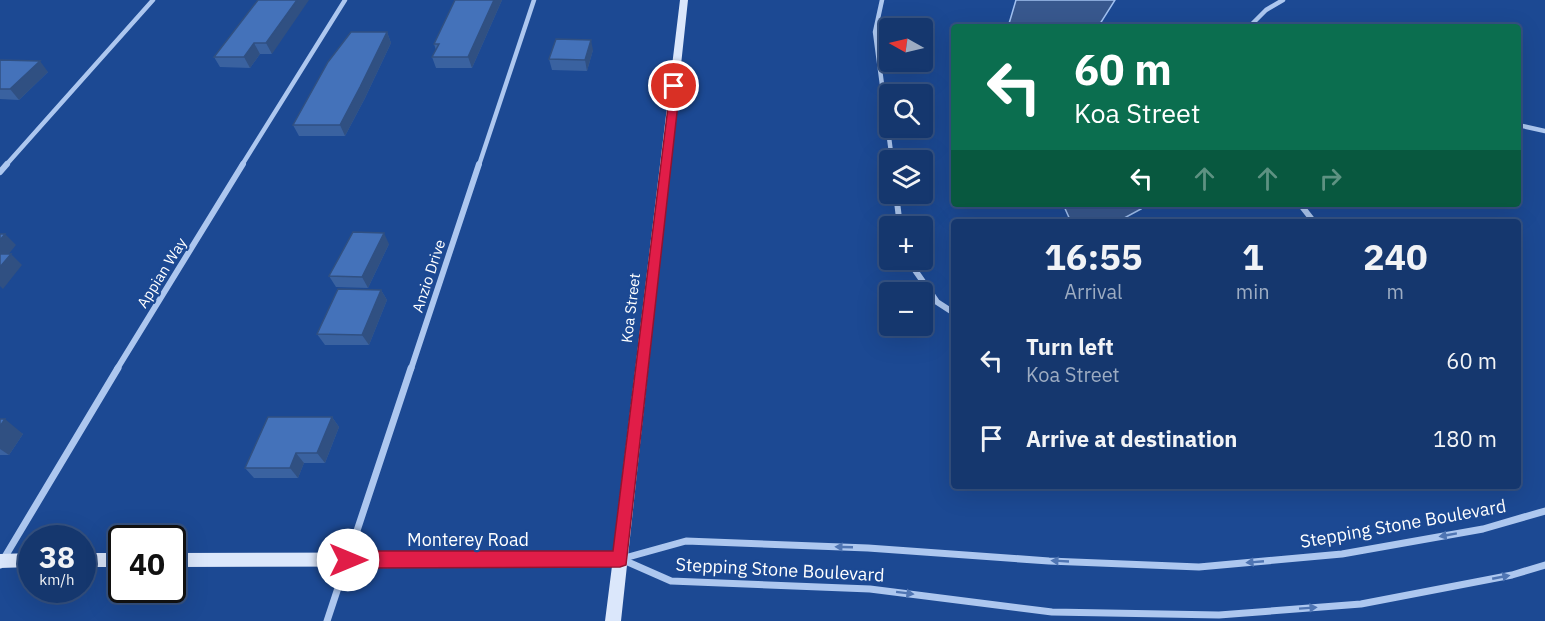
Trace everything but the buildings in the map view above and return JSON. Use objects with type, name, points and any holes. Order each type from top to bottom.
[{"type":"main road","name":"Koa Street","points":[[613,621],[684,0]]},
{"type":"main road","name":"Monterey Road","points":[[186,560],[620,559]]},
{"type":"main road","points":[[1,562],[18,561]]},
{"type":"street","points":[[0,172],[153,0]]},
{"type":"street","name":"Appian Way","points":[[1,562],[161,296],[345,0]]},
{"type":"street","name":"Anzio Drive","points":[[327,621],[534,0]]},
{"type":"street","points":[[882,0],[875,32],[891,150]]},
{"type":"street","points":[[1252,24],[1266,10],[1283,0]]},
{"type":"street","points":[[1521,125],[1545,131]]},
{"type":"street","points":[[1302,207],[1312,219]]},
{"type":"street","points":[[913,270],[937,302],[951,311]]},
{"type":"street","name":"Stepping Stone Boulevard","points":[[620,559],[686,541],[867,548],[1049,561],[1199,567],[1342,554],[1482,529],[1545,511]]},
{"type":"street","name":"Stepping Stone Boulevard","points":[[620,559],[671,581],[870,589],[1052,612],[1219,615],[1361,604],[1512,575],[1545,565]]},
{"type":"water","points":[[1016,0],[1115,0],[1100,24],[1009,24]]},
{"type":"water","points":[[1064,207],[1139,207],[1141,209],[1123,219],[1070,219]]},
{"type":"route","points":[[348,560],[620,559],[674,86]]}]
